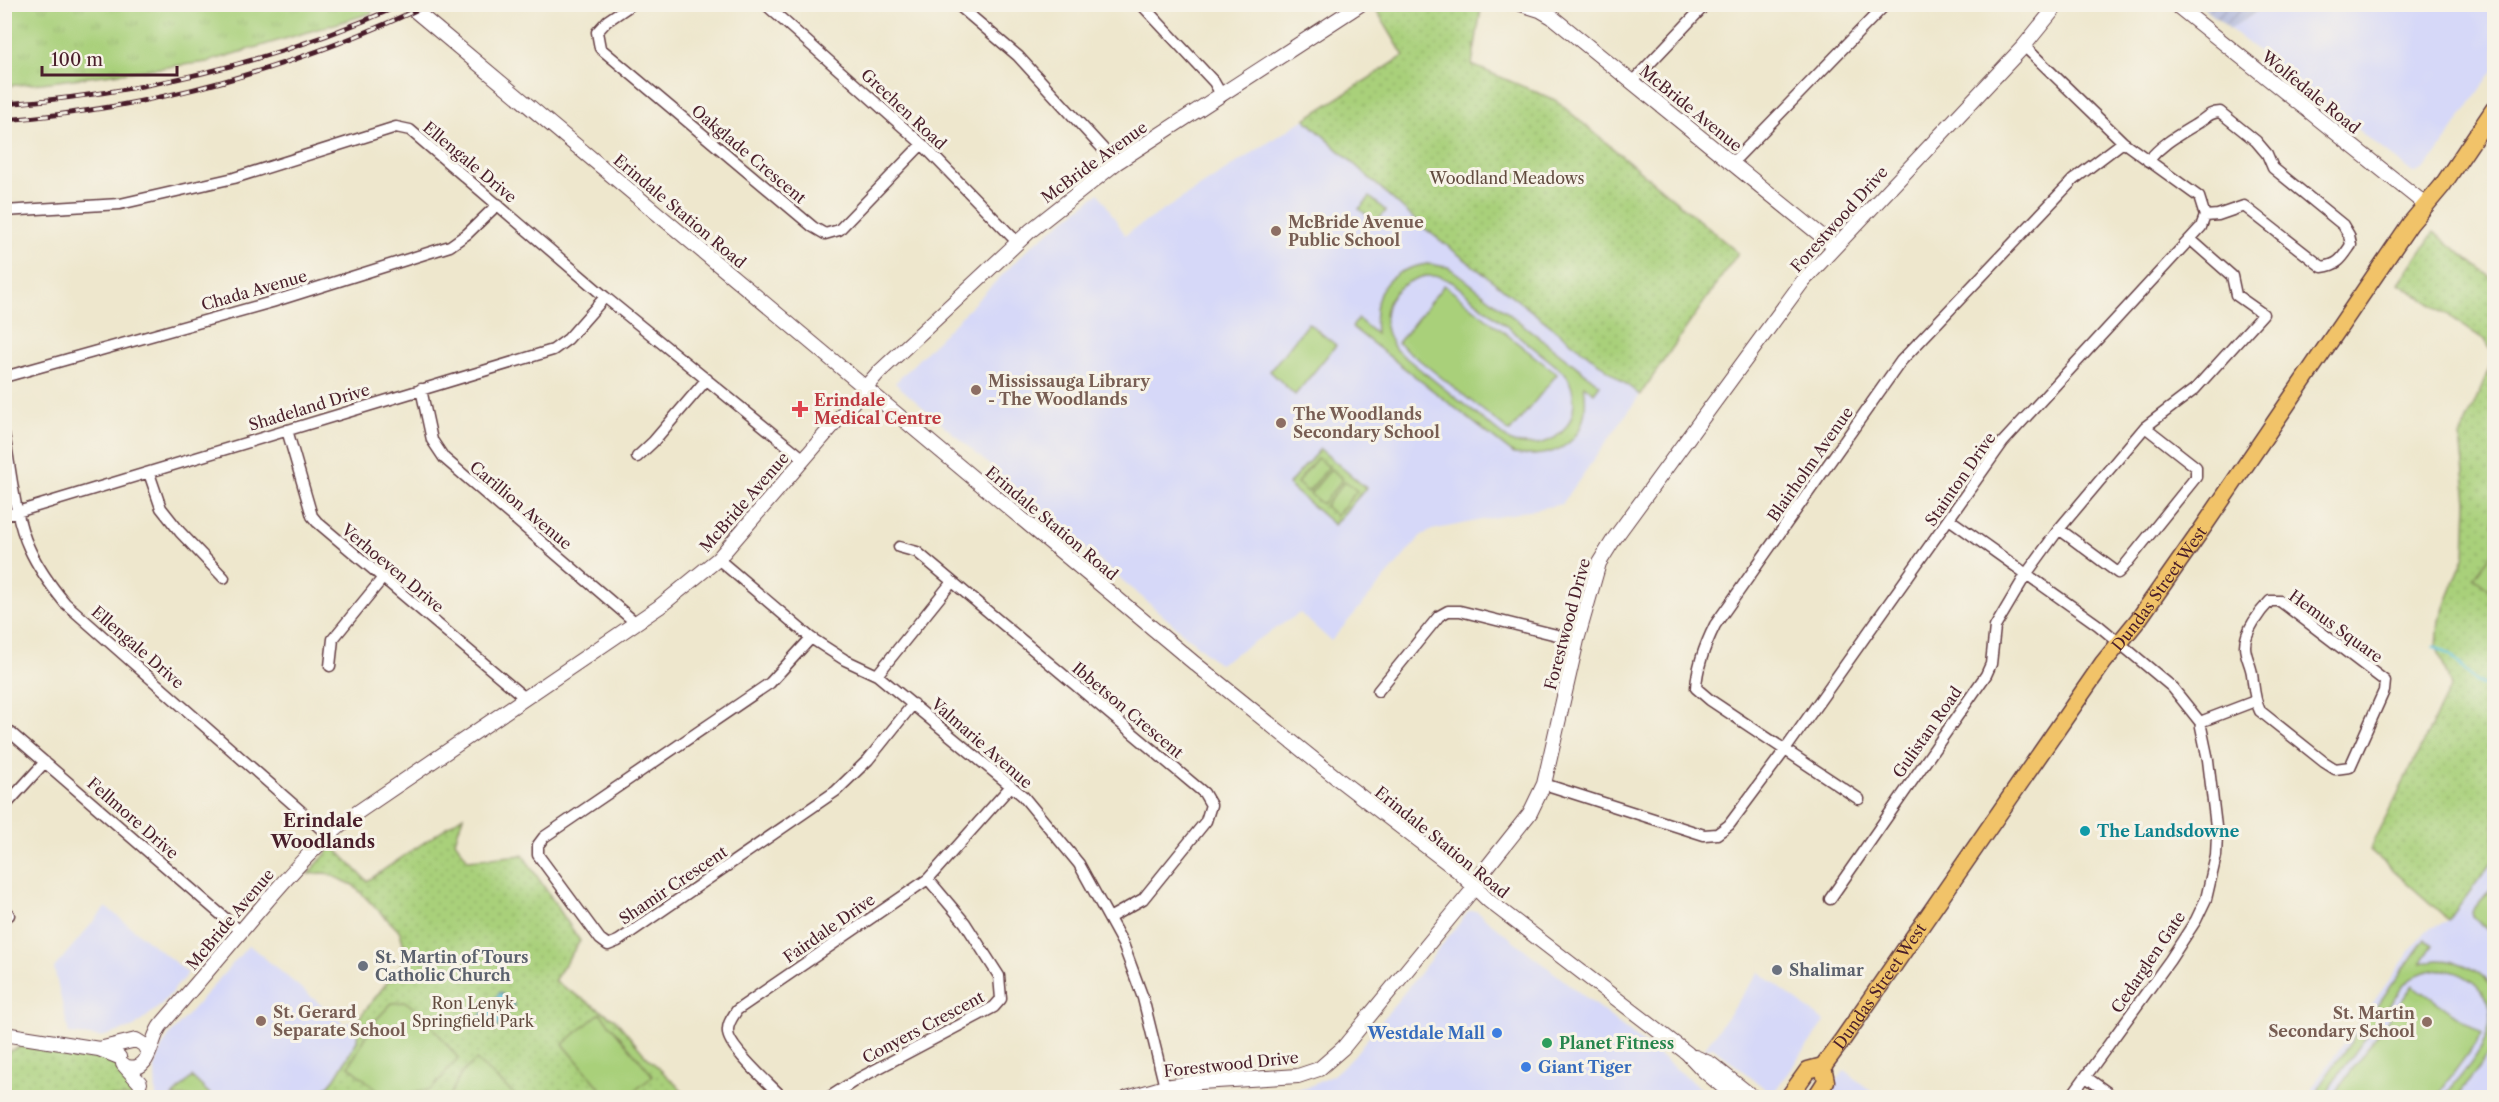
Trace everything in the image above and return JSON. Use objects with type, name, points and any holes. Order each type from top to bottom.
[{"type":"main road","name":"Dundas Street West","points":[[1788,1098],[1808,1070],[1823,1066],[2103,663],[2177,566],[2367,286],[2442,186],[2494,109]]},
{"type":"main road","name":"Dundas Street West","points":[[1815,1098],[1826,1081],[1823,1066]]},
{"type":"street","name":"Erindale Station Road","points":[[407,4],[1193,662],[1338,779],[1463,875],[1489,901],[1687,1053],[1736,1098]]},
{"type":"street","name":"Oakglade Crescent","points":[[632,4],[607,21],[597,32],[600,48],[825,234],[838,230],[922,144]]},
{"type":"street","name":"Grechen Road","points":[[765,4],[922,144],[1017,242]]},
{"type":"street","points":[[957,4],[1018,56],[1116,163]]},
{"type":"street","points":[[1141,4],[1214,82],[1222,96]]},
{"type":"street","name":"McBride Avenue","points":[[4,1034],[133,1055],[159,1028],[294,869],[328,835],[673,597],[718,559],[865,388],[1017,242],[1116,163],[1361,4]]},
{"type":"street","name":"McBride Avenue","points":[[1521,4],[1541,7],[1834,246]]},
{"type":"street","points":[[1632,82],[1706,4]]},
{"type":"street","points":[[1733,162],[1886,4]]},
{"type":"street","name":"Forestwood Drive","points":[[1127,1098],[1164,1087],[1235,1078],[1291,1077],[1319,1068],[1343,1048],[1475,887],[1484,871],[1530,813],[1544,784],[1577,640],[1599,563],[1614,539],[1803,281],[2024,46],[2058,4]]},
{"type":"street","name":"Wolfedale Road","points":[[2175,4],[2426,206]]},
{"type":"street","points":[[2024,46],[2123,142],[2148,161],[2199,197],[2205,216],[2218,215],[2244,206],[2322,267],[2334,266],[2351,245],[2349,235],[2343,225],[2273,168],[2267,154],[2256,141],[2220,112],[2212,112],[2196,125],[2174,136],[2148,161]]},
{"type":"street","name":"Ellengale Drive","points":[[4,211],[120,204],[234,178],[396,127],[410,130],[604,297],[804,459]]},
{"type":"street","name":"Blairholm Avenue","points":[[1859,800],[1710,700],[1696,687],[1700,664],[1715,625],[1901,361],[2073,180],[2123,142]]},
{"type":"street","name":"Chada Avenue","points":[[4,377],[272,302],[450,246],[467,234],[498,204]]},
{"type":"street","name":"Stainton Drive","points":[[1544,784],[1704,835],[1717,834],[1729,825],[1785,750],[2003,442],[2201,227],[2205,216]]},
{"type":"street","name":"Gulistan Road","points":[[1830,898],[1986,675],[1991,664],[1995,627],[2026,573],[2059,529],[2145,428],[2195,389],[2263,314],[2236,295],[2232,276],[2190,239]]},
{"type":"street","name":"Shadeland Drive","points":[[4,516],[553,350],[568,339],[604,297]]},
{"type":"street","points":[[637,457],[707,379]]},
{"type":"street","name":"Carillion Avenue","points":[[421,389],[432,440],[444,458],[636,623]]},
{"type":"street","points":[[2059,529],[2118,573],[2122,570],[2196,477],[2196,467],[2145,428]]},
{"type":"street","name":"Verhoeven Drive","points":[[287,430],[312,516],[317,522],[525,698]]},
{"type":"street","name":"Ellengale Drive","points":[[4,434],[28,547],[45,578],[64,603],[328,835]]},
{"type":"street","points":[[149,473],[161,508],[180,532],[224,578]]},
{"type":"street","name":"Cedarglen Gate","points":[[1949,519],[2120,643],[2172,687],[2200,722],[2208,760],[2217,835],[2214,866],[2205,899],[2196,920],[2170,960],[2070,1098]]},
{"type":"street","name":"Ibbetson Crescent","points":[[898,547],[917,552],[1204,793],[1211,805],[1206,821],[1143,899],[1109,918]]},
{"type":"street","name":"Valmarie Avenue","points":[[718,559],[811,638],[845,660],[877,675],[1023,796],[1079,864],[1123,944],[1143,998],[1164,1087]]},
{"type":"street","points":[[330,666],[333,639],[382,579]]},
{"type":"street","points":[[877,675],[952,582]]},
{"type":"street","name":"Hemus Square","points":[[2270,601],[2280,601],[2385,681],[2384,691],[2354,760],[2350,767],[2343,770],[2335,769],[2324,762],[2284,732],[2260,711],[2255,701],[2252,670],[2245,646],[2246,638],[2261,609],[2270,601]]},
{"type":"street","points":[[1378,691],[1439,616],[1448,611],[1460,611],[1577,640]]},
{"type":"street","name":"Shamir Crescent","points":[[811,638],[770,683],[544,837],[538,844],[538,855],[600,939],[608,945],[618,941],[836,791],[868,760],[913,704]]},
{"type":"street","points":[[2200,722],[2255,701]]},
{"type":"street","name":"Fellmore Drive","points":[[4,727],[241,932]]},
{"type":"street","points":[[4,807],[45,762]]},
{"type":"street","name":"Fairdale Drive","points":[[783,1098],[732,1045],[727,1033],[730,1020],[737,1010],[928,879],[1011,786]]},
{"type":"street","name":"Conyers Crescent","points":[[828,1098],[856,1080],[994,1007],[1000,999],[999,976],[965,923],[928,879]]},
{"type":"street","name":"Erindale Station Road","points":[[1687,1053],[1711,1064],[1754,1098]]},
{"type":"street","points":[[133,1055],[141,1090]]},
{"type":"street","points":[[2086,1077],[2115,1098]]},
{"type":"shaded area","points":[[2200,5],[2267,5],[2230,29]]},
{"type":"shaded area","points":[[2267,5],[2494,5],[2494,69],[2436,155],[2424,169],[2414,174],[2230,29]]},
{"type":"shaded area","name":"The Woodlands Secondary School","points":[[1305,119],[1423,227],[1640,395],[1562,504],[1432,530],[1421,536],[1331,641],[1300,613],[1219,664],[895,383],[1032,245],[1099,193],[1125,235]]},
{"type":"shaded area","name":"St. Martin Secondary School","points":[[2494,859],[2494,1097],[2309,1098],[2317,1080],[2424,932],[2449,920]]},
{"type":"shaded area","points":[[106,907],[188,973],[161,1005],[134,1027],[101,1037],[69,1034],[54,968]]},
{"type":"shaded area","points":[[1469,911],[1476,911],[1712,1097],[1283,1097],[1283,1091],[1306,1088],[1333,1075],[1352,1058]]},
{"type":"shaded area","name":"St. Gerard Separate School","points":[[249,945],[344,1024],[359,1018],[357,1041],[335,1078],[320,1097],[156,1098],[155,1068],[161,1049],[169,1036]]},
{"type":"shaded area","points":[[1759,972],[1825,1022],[1774,1092],[1768,1091],[1713,1047],[1704,1049]]},
{"type":"shaded area","points":[[1844,1070],[1879,1097],[1825,1098]]},
{"type":"green space","points":[[5,4],[370,4],[372,13],[207,62],[5,86]]},
{"type":"green space","name":"Woodland Meadows","points":[[1396,5],[1467,5],[1481,9],[1472,65],[1555,100],[1738,253],[1640,395],[1423,227],[1305,119],[1404,56],[1377,11]]},
{"type":"green space","points":[[1370,197],[1386,211],[1376,222],[1359,209]]},
{"type":"green space","points":[[2434,232],[2494,280],[2494,355],[2485,340],[2399,283]]},
{"type":"green space","points":[[1427,264],[1448,267],[1600,385],[1594,393],[1584,385],[1583,419],[1578,431],[1570,441],[1560,449],[1547,453],[1514,454],[1352,327],[1358,319],[1376,334],[1376,306],[1379,295],[1391,278],[1413,267]],"holes":[[[1425,276],[1439,276],[1452,282],[1566,374],[1572,390],[1574,405],[1565,429],[1555,438],[1543,443],[1528,445],[1511,442],[1396,350],[1389,337],[1385,314],[1393,295],[1412,281]]]},
{"type":"green space","points":[[1444,285],[1557,374],[1510,432],[1398,343]]},
{"type":"green space","points":[[1308,323],[1336,345],[1295,395],[1270,371]]},
{"type":"green space","points":[[2494,357],[2494,859],[2449,920],[2370,850],[2451,686],[2437,647],[2439,620],[2465,555],[2467,501],[2460,437]]},
{"type":"green space","points":[[1320,449],[1366,488],[1334,525],[1288,485]]},
{"type":"green space","points":[[1317,458],[1329,467],[1308,492],[1297,483]]},
{"type":"green space","points":[[1331,469],[1343,479],[1322,504],[1310,494]]},
{"type":"green space","points":[[1345,481],[1357,491],[1336,516],[1325,506]]},
{"type":"green space","points":[[2494,551],[2494,591],[2493,592],[2474,577]]},
{"type":"green space","name":"Ron Lenyk Springfield Park","points":[[463,816],[455,841],[468,860],[523,855],[580,941],[554,981],[615,1019],[644,1054],[689,1097],[319,1097],[335,1078],[357,1041],[359,1018],[407,957],[400,932],[353,885],[326,873],[308,874],[333,846],[367,881]]},
{"type":"green space","points":[[2494,885],[2494,935],[2473,916],[2472,911]]},
{"type":"green space","points":[[2425,939],[2433,945],[2421,963],[2439,960],[2456,962],[2473,969],[2487,981],[2494,996],[2496,1013],[2492,1050],[2457,1097],[2444,1097],[2482,1046],[2489,1028],[2490,1011],[2485,996],[2463,975],[2433,970],[2418,975],[2404,985],[2332,1084],[2326,1097],[2316,1097],[2322,1082]]},
{"type":"green space","points":[[2413,985],[2482,1034],[2436,1097],[2333,1096]]},
{"type":"green space","points":[[406,1002],[423,1015],[458,1058],[432,1089],[398,1096],[378,1091],[349,1066],[375,1021],[392,1003]]},
{"type":"green space","points":[[600,1013],[653,1076],[627,1097],[608,1097],[563,1044]]},
{"type":"green space","points":[[25,1045],[103,1058],[121,1068],[130,1078],[137,1097],[5,1098],[5,1053]]},
{"type":"green space","points":[[476,1060],[517,1097],[449,1097],[461,1074]]},
{"type":"green space","points":[[192,1077],[213,1097],[172,1097]]},
{"type":"water","points":[[500,992],[515,1005],[495,1030],[479,1017]]},
{"type":"waterway","points":[[2435,646],[2450,654],[2476,682],[2494,689]]},
{"type":"railway","points":[[4,104],[107,92],[208,72],[307,42],[403,4]]},
{"type":"railway","points":[[4,120],[114,106],[222,82],[327,48],[429,4]]},
{"type":"place","name":"McBride Avenue Public School","points":[[1276,231]]},
{"type":"place","name":"Mississauga Library - The Woodlands","points":[[976,390]]},
{"type":"place","name":"Erindale Medical Centre","points":[[800,409]]},
{"type":"place","name":"The Woodlands Secondary School","points":[[1281,423]]},
{"type":"place","name":"The Landsdowne","points":[[2085,831]]},
{"type":"place","name":"St. Martin of Tours Catholic Church","points":[[363,966]]},
{"type":"place","name":"Shalimar","points":[[1777,970]]},
{"type":"place","name":"St. Gerard Separate School","points":[[261,1021]]},
{"type":"place","name":"St. Martin Secondary School","points":[[2427,1022]]},
{"type":"place","name":"Westdale Mall","points":[[1497,1033]]},
{"type":"place","name":"Planet Fitness","points":[[1547,1043]]},
{"type":"place","name":"Giant Tiger","points":[[1526,1067]]},
{"type":"district","name":"Erindale Woodlands","points":[[323,831]]}]
